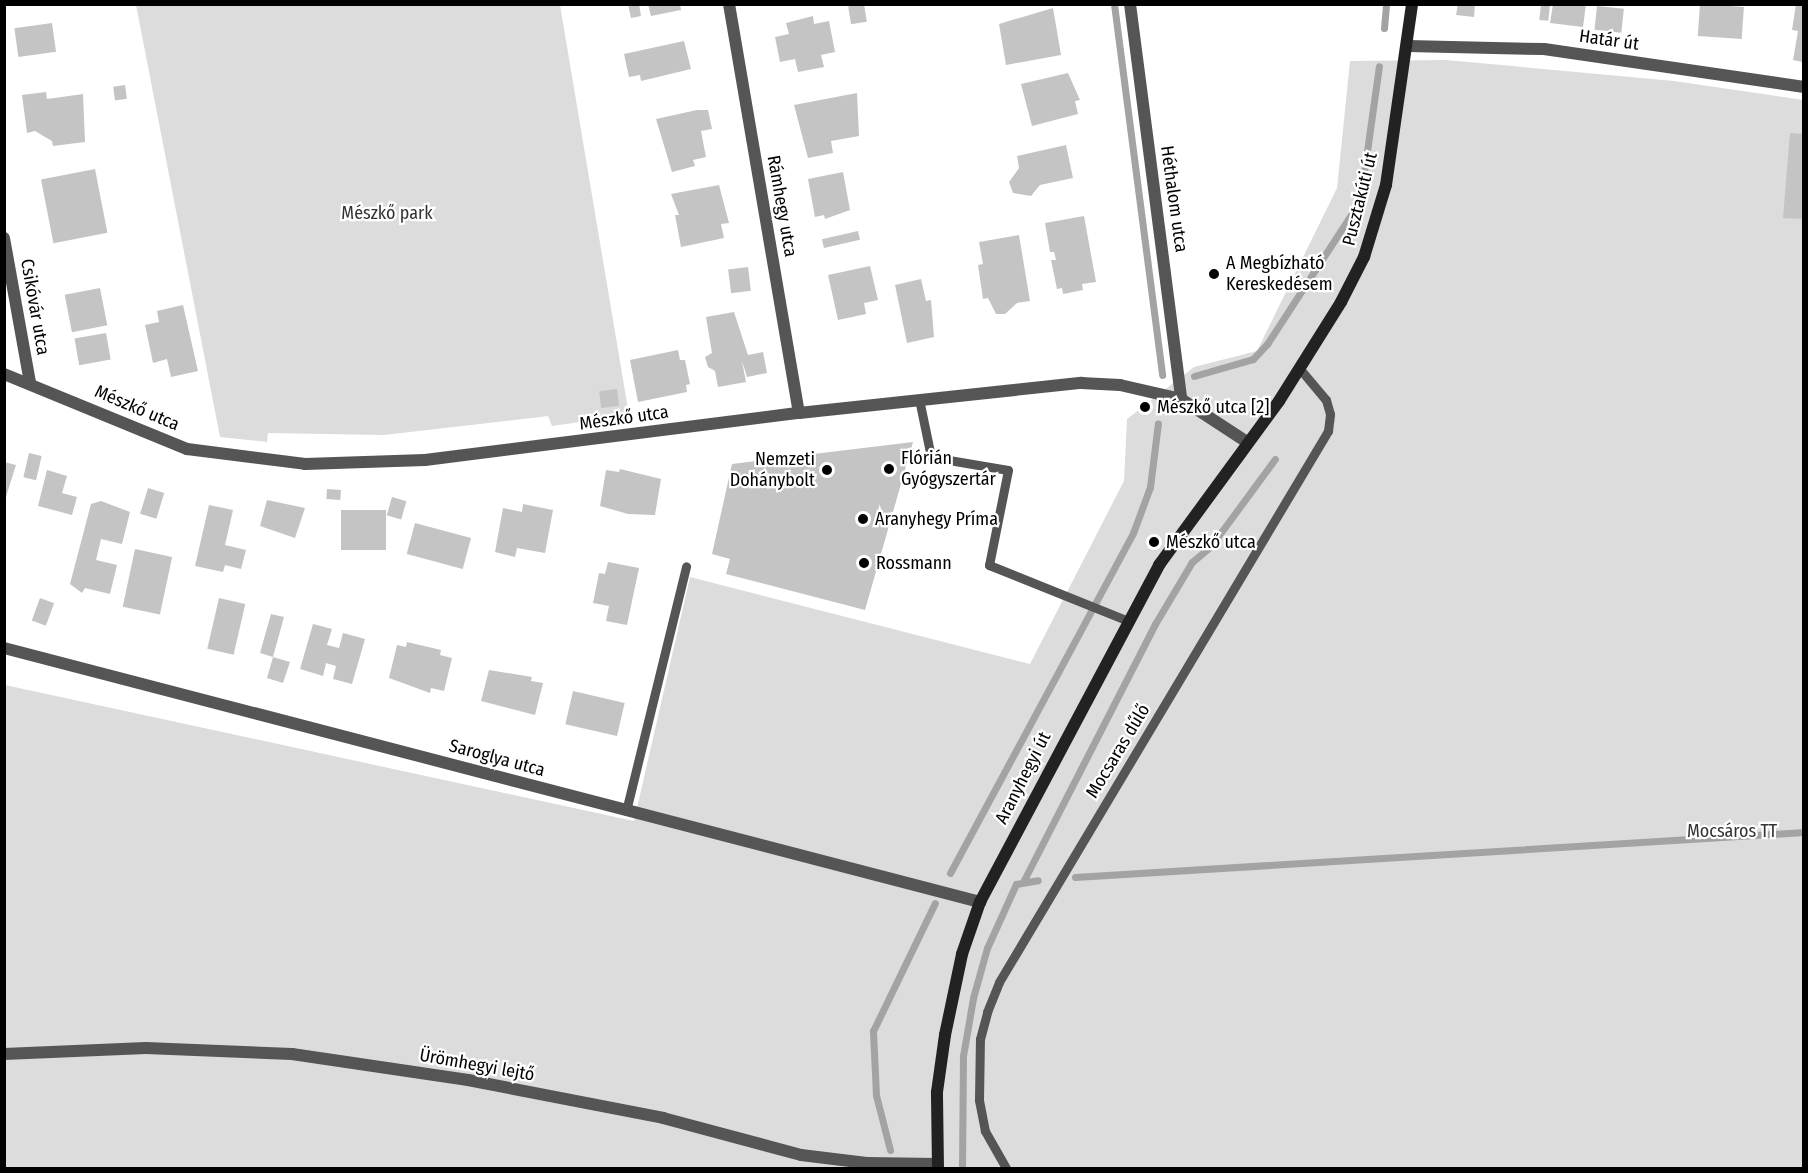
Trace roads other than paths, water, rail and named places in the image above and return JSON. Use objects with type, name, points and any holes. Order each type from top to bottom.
[{"type":"street","name":"Rámhegy utca","points":[[729,4],[799,413]]},
{"type":"street","name":"Héthalom utca","points":[[1130,4],[1181,399]]},
{"type":"street","name":"Pusztakúti út","points":[[1247,442],[1300,369],[1341,302],[1364,257],[1386,185],[1408,46],[1412,4]]},
{"type":"street","name":"Határ út","points":[[1408,46],[1544,49],[1803,87]]},
{"type":"street","name":"Csikóvár utca","points":[[4,238],[30,383]]},
{"type":"street","name":"Mészkő utca","points":[[4,374],[187,449],[305,464],[425,460],[799,413],[1081,383],[1120,385],[1181,399],[1247,442]]},
{"type":"street","name":"Aranyhegyi út","points":[[938,1166],[937,1092],[943,1045],[962,954],[980,902],[1159,565],[1247,442]]},
{"type":"street","name":"Saroglya utca","points":[[4,648],[980,902]]},
{"type":"street","name":"Ürömhegyi lejtő","points":[[4,1054],[146,1048],[292,1054],[468,1080],[663,1118],[801,1155],[867,1163],[938,1166]]},
{"type":"lane","name":"Mocsaras dűlő","points":[[1006,1168],[985,1131],[980,1100],[980,1039],[987,1012],[999,982],[1328,431],[1330,414],[1326,400],[1300,369]]},
{"type":"lane","points":[[919,399],[931,457],[1008,470],[989,565],[1128,621]]},
{"type":"lane","points":[[626,811],[686,566]]},
{"type":"waterway","points":[[1114,4],[1162,375]]},
{"type":"waterway","points":[[1384,28],[1386,4]]},
{"type":"waterway","points":[[1194,376],[1253,359],[1267,344],[1360,201],[1379,66]]},
{"type":"waterway","points":[[950,873],[1133,533],[1150,487],[1158,423]]},
{"type":"waterway","points":[[1024,880],[1155,624],[1192,562],[1211,546],[1275,459]]},
{"type":"waterway","points":[[1075,877],[1804,832]]},
{"type":"waterway","points":[[962,1168],[963,1056],[973,998],[987,948],[1016,884],[1038,880]]},
{"type":"waterway","points":[[890,1150],[876,1095],[873,1031],[935,903]]},
{"type":"place","name":"A Megbízható Kereskedésem","points":[[1214,274]]},
{"type":"place","name":"Mészkő utca [2]","points":[[1145,407]]},
{"type":"place","name":"Flórián Gyógyszertár","points":[[889,469]]},
{"type":"place","name":"Nemzeti Dohánybolt","points":[[827,470]]},
{"type":"place","name":"Aranyhegy Príma","points":[[863,519]]},
{"type":"place","name":"Mészkő utca","points":[[1154,542]]},
{"type":"place","name":"Rossmann","points":[[864,563]]},
{"type":"park label","name":"Mészkő park","points":[[387,213]]},
{"type":"park label","name":"Mocsáros TT","points":[[1732,831]]}]
